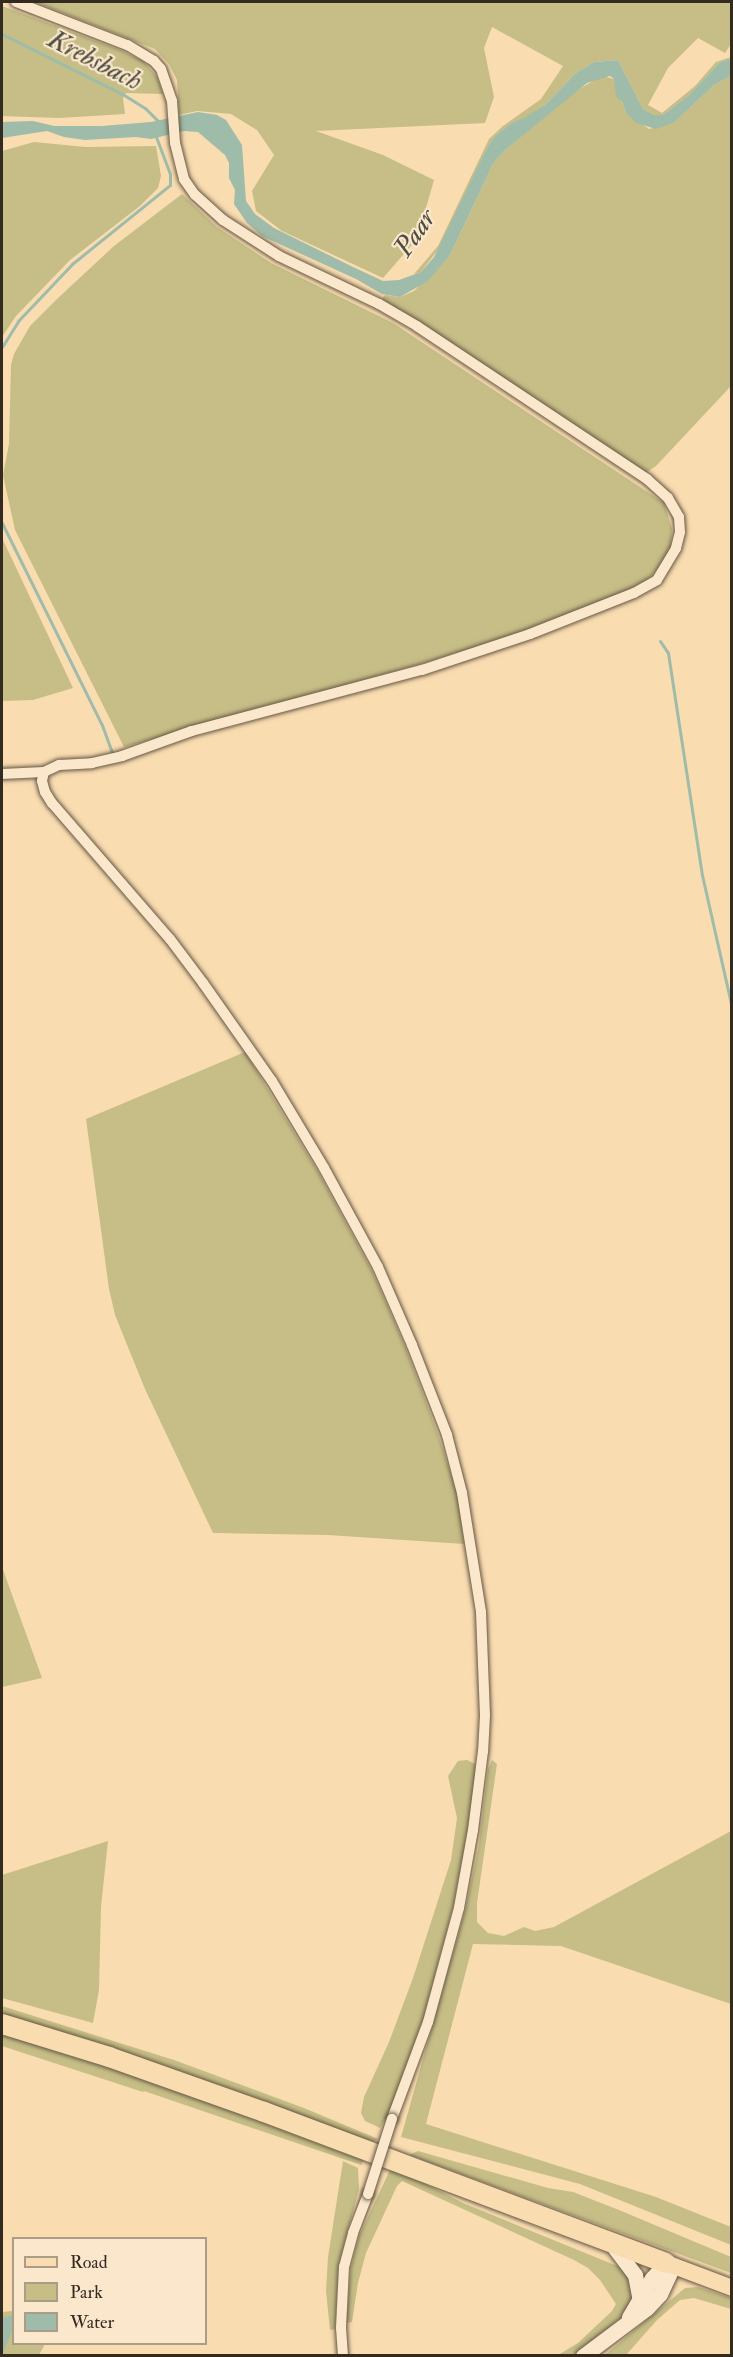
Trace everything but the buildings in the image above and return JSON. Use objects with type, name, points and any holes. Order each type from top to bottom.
[{"type":"highway","points":[[2,2024],[110,2057],[264,2112],[669,2264]]},
{"type":"main road","points":[[611,2243],[635,2275],[640,2301]]},
{"type":"main road","points":[[669,2264],[732,2288]]},
{"type":"main road","points":[[616,2334],[640,2301],[652,2278],[669,2264]]},
{"type":"main road","points":[[584,2355],[616,2334],[660,2294],[669,2264]]},
{"type":"street","points":[[2,774],[44,772],[59,765],[122,756],[192,731],[422,670],[530,634],[634,593],[657,580],[668,566],[680,532],[679,517],[668,498],[647,479],[417,326],[379,304],[279,256],[223,220],[195,195],[184,179],[175,143],[172,101],[161,69],[143,53],[16,2]]},
{"type":"street","points":[[44,772],[42,781],[45,792],[52,803],[170,939],[203,983],[272,1081],[324,1168],[378,1267],[412,1345],[447,1435],[462,1493],[481,1612],[485,1715],[473,1830],[459,1908],[428,2022],[368,2194],[352,2233],[344,2267],[341,2328],[343,2355]]},
{"type":"green space","points":[[35,2],[731,2],[731,44],[725,53],[698,38],[668,68],[648,105],[662,113],[695,86],[716,62],[731,57],[731,59],[720,62],[689,95],[663,115],[655,115],[643,109],[618,60],[594,62],[576,73],[545,105],[522,120],[513,122],[496,135],[488,146],[443,243],[421,272],[414,274],[438,246],[489,139],[541,99],[563,66],[492,27],[484,48],[494,97],[485,123],[316,131],[383,155],[434,180],[417,239],[383,278],[282,231],[256,211],[252,191],[274,155],[257,130],[231,114],[197,111],[179,115],[177,80],[169,64],[155,49]]},
{"type":"green space","points":[[2,6],[120,50],[143,61],[157,77],[163,94],[126,93],[123,98],[125,114],[59,118],[2,116]]},
{"type":"green space","points":[[602,76],[614,79],[626,113],[649,129],[675,122],[714,85],[731,76],[731,386],[656,466],[644,474],[381,300],[385,295],[400,297],[414,291],[450,255],[493,164],[504,151],[574,92]]},
{"type":"green space","points":[[34,142],[85,147],[156,146],[161,176],[158,188],[140,206],[70,260],[16,316],[2,337],[2,151]]},
{"type":"green space","points":[[182,194],[217,227],[271,263],[393,323],[664,503],[672,529],[670,555],[648,579],[609,601],[545,625],[420,664],[124,747],[15,530],[3,475],[9,444],[11,365],[14,354],[30,326],[57,299],[114,246]]},
{"type":"green space","points":[[2,538],[73,688],[33,700],[2,701]]},
{"type":"green space","points":[[245,1052],[318,1172],[373,1273],[406,1349],[439,1437],[458,1496],[464,1544],[328,1535],[213,1533],[145,1389],[115,1315],[109,1289],[86,1119]]},
{"type":"green space","points":[[2,1567],[42,1678],[2,1687]]},
{"type":"green space","points":[[467,1760],[475,1764],[476,1773],[468,1831],[453,1907],[423,2020],[389,2113],[380,2128],[365,2121],[361,2113],[364,2097],[389,2042],[413,1978],[451,1860],[457,1818],[448,1776],[458,1761]]},
{"type":"green space","points":[[492,1760],[497,1764],[477,1903],[477,1922],[488,1933],[504,1936],[524,1927],[535,1931],[554,1927],[731,1831],[731,2004],[561,1946],[473,1944],[426,2124],[656,2197],[731,2227],[731,2245],[580,2184],[401,2137],[466,1907],[479,1845],[488,1770]]},
{"type":"green space","points":[[108,1841],[101,1907],[99,1990],[93,2023],[2,1998],[2,1875]]},
{"type":"green space","points":[[2,2006],[174,2060],[304,2108],[378,2139],[370,2143],[170,2068],[2,2017]]},
{"type":"green space","points":[[2,2035],[107,2065],[364,2159],[361,2165],[144,2091],[2,2046]]},
{"type":"green space","points":[[418,2151],[548,2188],[573,2192],[731,2257],[731,2273],[409,2155]]},
{"type":"green space","points":[[343,2161],[358,2168],[359,2189],[339,2264],[335,2329],[330,2330],[326,2291],[328,2257]]},
{"type":"green space","points":[[390,2170],[410,2176],[463,2203],[627,2270],[636,2287],[627,2313],[575,2355],[558,2355],[578,2343],[612,2311],[616,2304],[600,2280],[588,2268],[574,2260],[402,2181],[397,2186],[366,2253],[358,2283],[352,2322],[346,2323],[351,2268],[359,2236]]},
{"type":"green space","points":[[698,2287],[731,2298],[731,2309],[694,2298],[680,2300],[657,2320],[626,2355],[605,2355],[685,2288]]},
{"type":"green space","points":[[12,2311],[12,2345],[44,2345],[39,2355],[2,2355],[2,2312]]},
{"type":"water","points":[[731,59],[731,76],[714,85],[675,122],[656,129],[636,123],[626,113],[622,101],[616,97],[614,79],[610,76],[587,83],[504,151],[493,164],[450,255],[428,281],[400,297],[382,294],[356,279],[262,236],[247,223],[234,204],[235,190],[229,178],[229,163],[225,155],[198,132],[184,131],[151,139],[136,137],[85,140],[64,137],[47,131],[2,138],[2,122],[33,121],[54,126],[102,126],[151,122],[198,112],[217,115],[226,120],[242,145],[246,201],[255,214],[274,228],[383,281],[399,280],[421,272],[434,257],[488,146],[496,135],[513,122],[545,105],[576,73],[594,62],[618,60],[643,109],[655,115],[663,115],[689,95],[720,62]]},
{"type":"water","points":[[12,2315],[12,2331],[2,2355],[2,2318]]},
{"type":"waterway","name":"Krebsbach","points":[[2,34],[124,95],[145,108],[159,122]]},
{"type":"waterway","points":[[2,347],[18,321],[72,264],[170,185],[170,174],[155,134]]},
{"type":"waterway","points":[[2,523],[102,725],[112,753]]},
{"type":"waterway","points":[[660,641],[668,653],[702,875],[732,1008]]},
{"type":"water label","name":"Paar","points":[[415,233]]}]
